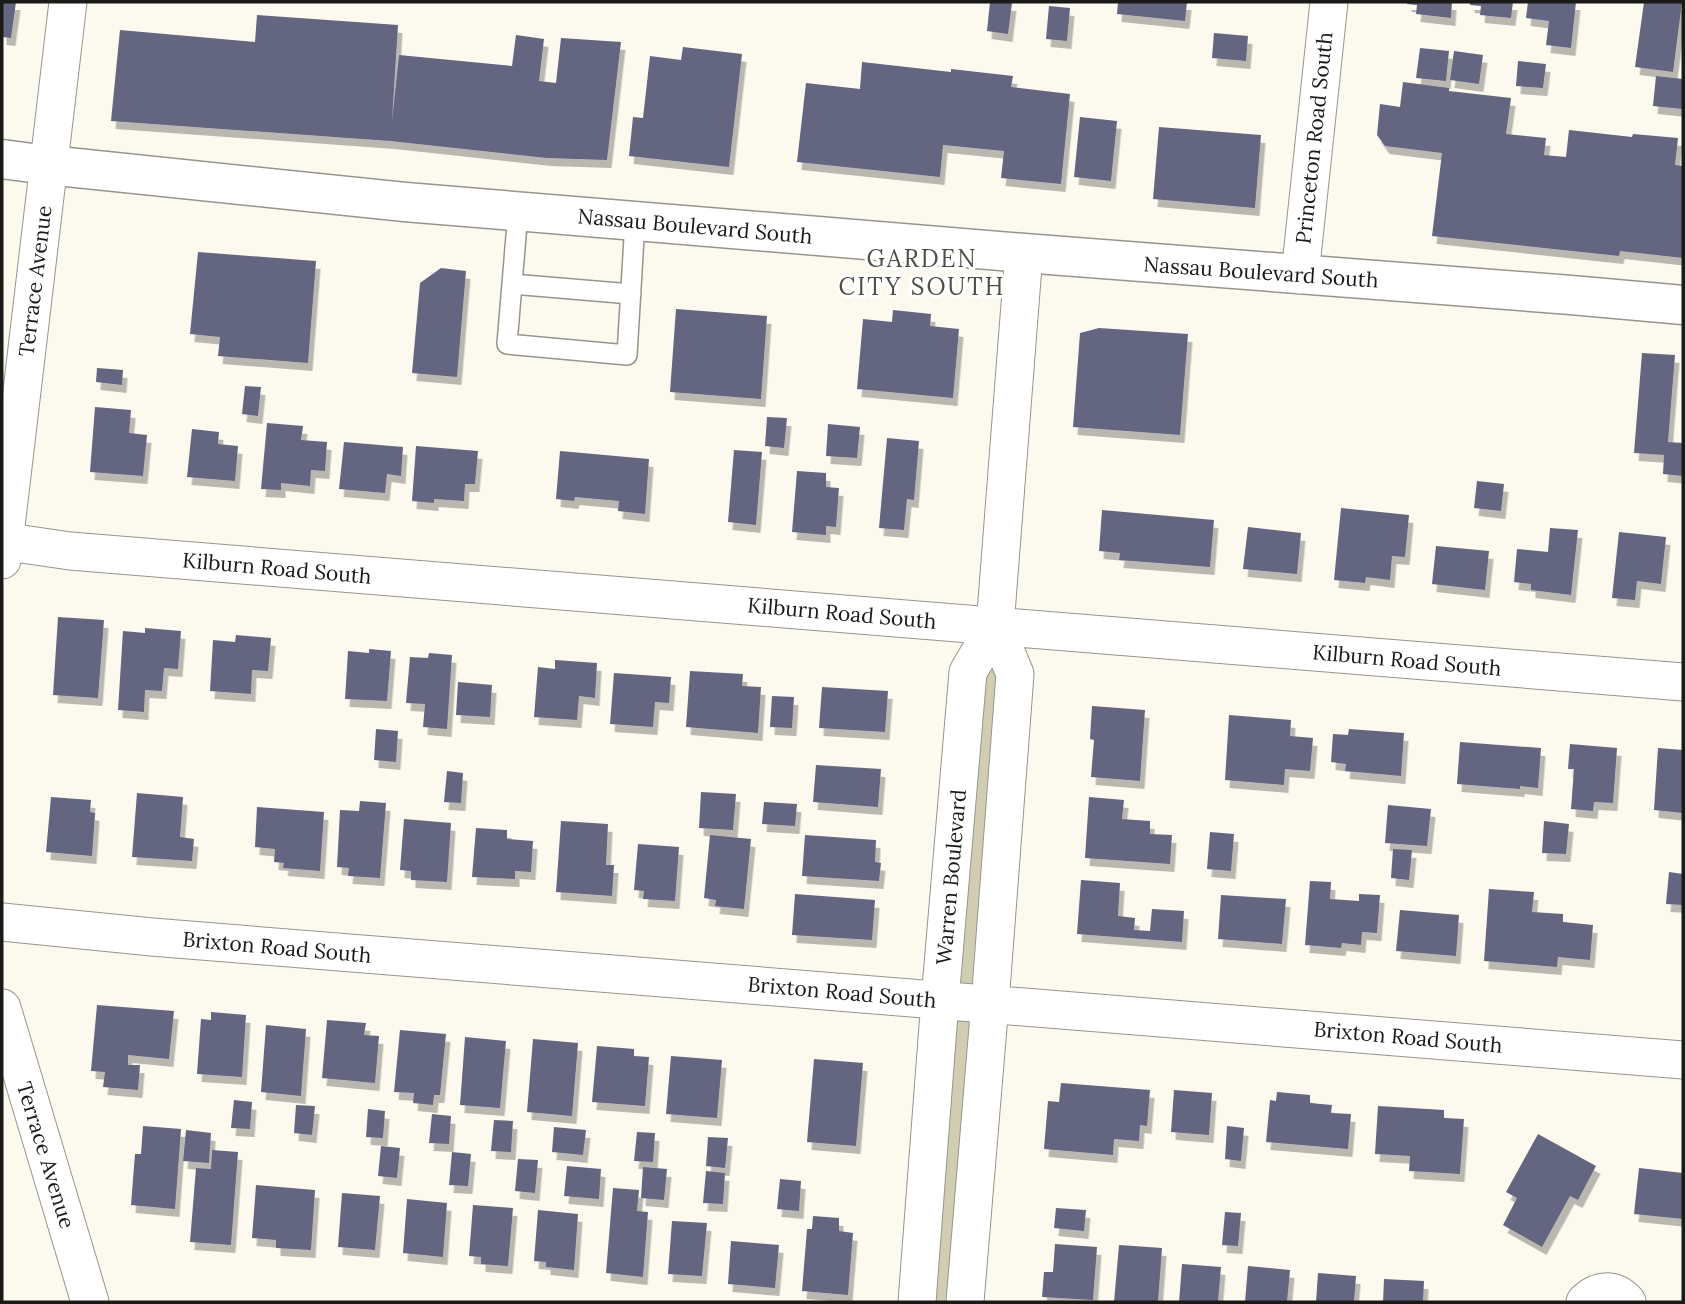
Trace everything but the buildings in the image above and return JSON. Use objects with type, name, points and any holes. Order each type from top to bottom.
[{"type":"main road","name":"Nassau Boulevard South","points":[[2,159],[518,212],[1683,305]]},
{"type":"street","name":"Terrace Avenue","points":[[2,547],[68,2]]},
{"type":"street","name":"Princeton Road South","points":[[1300,275],[1329,2]]},
{"type":"street","name":"Warren Boulevard","points":[[917,1302],[968,672],[995,626],[1024,254]]},
{"type":"street","name":"Kilburn Road South","points":[[2,547],[1683,682]]},
{"type":"street","name":"Warren Boulevard","points":[[965,1302],[1015,674],[995,626]]},
{"type":"street","name":"Brixton Road South","points":[[2,922],[152,937],[1683,1060]]},
{"type":"street","name":"Terrace Avenue","points":[[2,1008],[90,1302]]},
{"type":"street","points":[[1585,1302],[1598,1292],[1607,1291],[1623,1297],[1628,1302]]},
{"type":"lane","points":[[518,212],[507,344],[626,355],[635,222]]},
{"type":"lane","points":[[512,284],[631,294]]},
{"type":"shaded area","points":[[995,626],[1015,674],[965,1302],[917,1302],[968,672]]},
{"type":"district","name":"GARDEN CITY SOUTH","points":[[922,272]]}]
